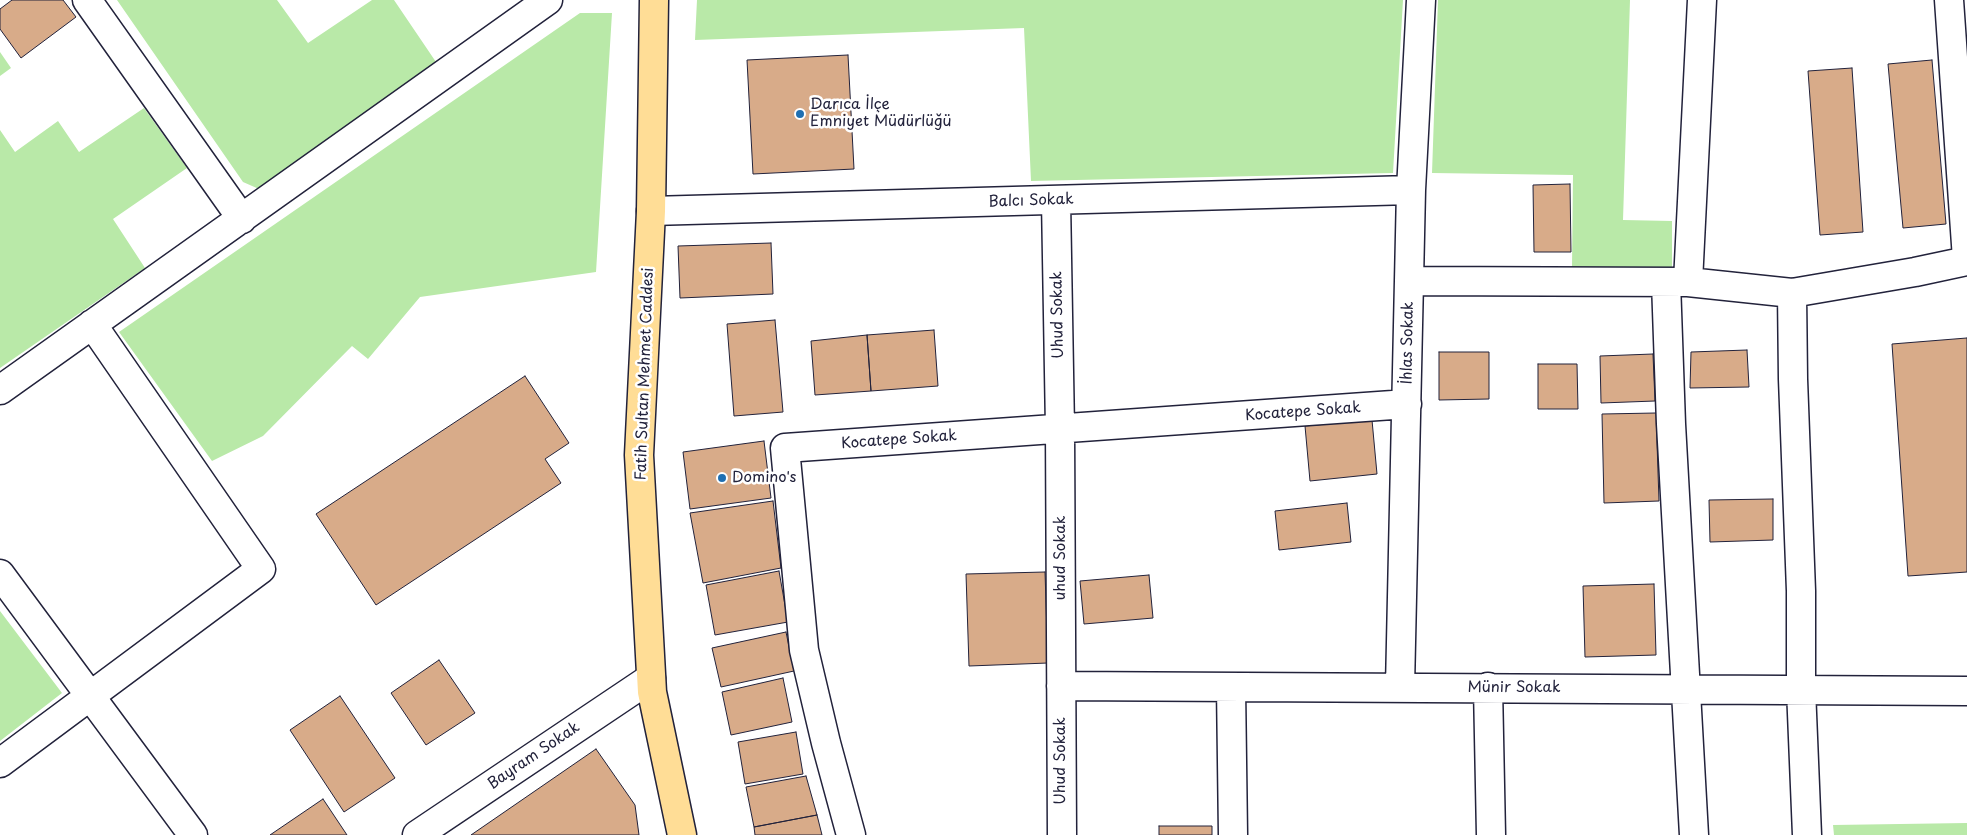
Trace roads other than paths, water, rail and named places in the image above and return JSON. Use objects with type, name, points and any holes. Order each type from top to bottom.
[{"type":"main road","name":"Fatih Sultan Mehmet Caddesi","points":[[654,0],[651,212],[639,454],[652,692],[682,835]]},
{"type":"street","points":[[87,0],[242,218]]},
{"type":"street","points":[[0,390],[548,0]]},
{"type":"street","name":"İhlas Sokak","points":[[1400,687],[1411,190],[1421,0]]},
{"type":"street","points":[[1694,835],[1671,424],[1677,282],[1702,0]]},
{"type":"street","points":[[1409,281],[1677,282],[1792,292],[1915,272],[1967,260],[1949,0]]},
{"type":"street","name":"Balcı Sokak","points":[[651,212],[1411,190]]},
{"type":"street","name":"Uhud Sokak","points":[[1056,200],[1060,429]]},
{"type":"street","points":[[1792,292],[1793,379],[1801,591],[1801,689],[1807,835]]},
{"type":"street","points":[[0,763],[261,568],[92,324]]},
{"type":"street","name":"Kocatepe Sokak","points":[[851,835],[826,743],[804,650],[785,448],[1407,404]]},
{"type":"street","name":"uhud Sokak","points":[[1060,429],[1061,686]]},
{"type":"street","points":[[0,574],[193,835]]},
{"type":"street","name":"Bayram Sokak","points":[[417,835],[651,678]]},
{"type":"street","name":"Uhud Sokak","points":[[1061,686],[1062,835]]},
{"type":"street","name":"Münir Sokak","points":[[1061,686],[1967,691]]},
{"type":"street","points":[[1231,687],[1233,835]]},
{"type":"street","points":[[1488,687],[1491,835]]},
{"type":"place","name":"Darıca İlçe Emniyet Müdürlüğü","points":[[800,114]]},
{"type":"place","name":"Domino's","points":[[722,478]]}]
